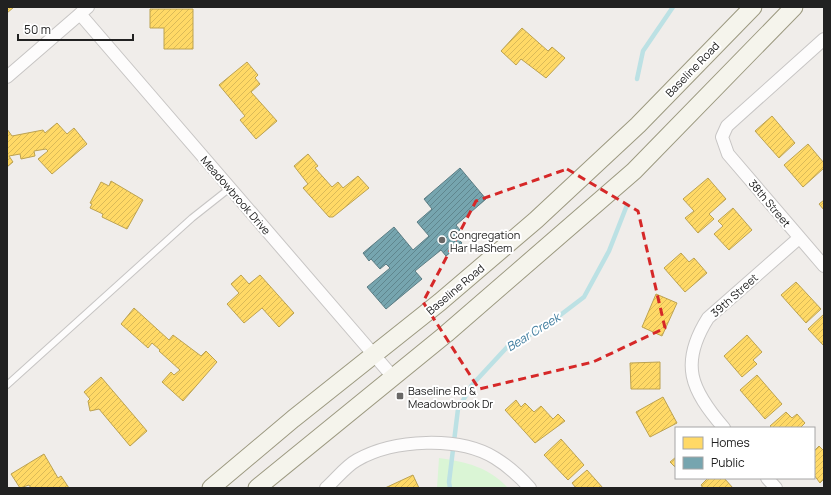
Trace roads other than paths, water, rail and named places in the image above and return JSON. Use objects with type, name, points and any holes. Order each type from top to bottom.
[{"type":"main road","name":"Baseline Road","points":[[210,488],[440,302],[536,220],[638,125],[753,7]]},
{"type":"main road","points":[[257,488],[446,334],[634,171],[794,7]]},
{"type":"street","name":"Meadowbrook Drive","points":[[84,10],[230,188],[393,376]]},
{"type":"street","points":[[7,77],[84,10]]},
{"type":"street","name":"38th Street","points":[[824,39],[727,126],[722,137],[728,154],[824,266]]},
{"type":"street","name":"39th Street","points":[[723,427],[704,406],[694,384],[691,360],[698,334],[708,318],[799,238]]},
{"type":"street","points":[[326,488],[357,460],[381,450],[407,444],[448,444],[472,448],[495,458],[519,476],[530,488]]},
{"type":"street","points":[[768,479],[776,488]]},
{"type":"lane","points":[[7,385],[192,218],[230,188]]},
{"type":"waterway","name":"Bear Creek","points":[[637,79],[643,51],[673,7]]},
{"type":"waterway","name":"Bear Creek","points":[[450,488],[449,482],[458,409],[472,385],[509,345],[542,329],[584,297],[609,251],[627,205]]},
{"type":"place","name":"Congregation Har HaShem","points":[[442,240]]},
{"type":"place","name":"Baseline Rd & Meadowbrook Dr","points":[[400,396]]}]
